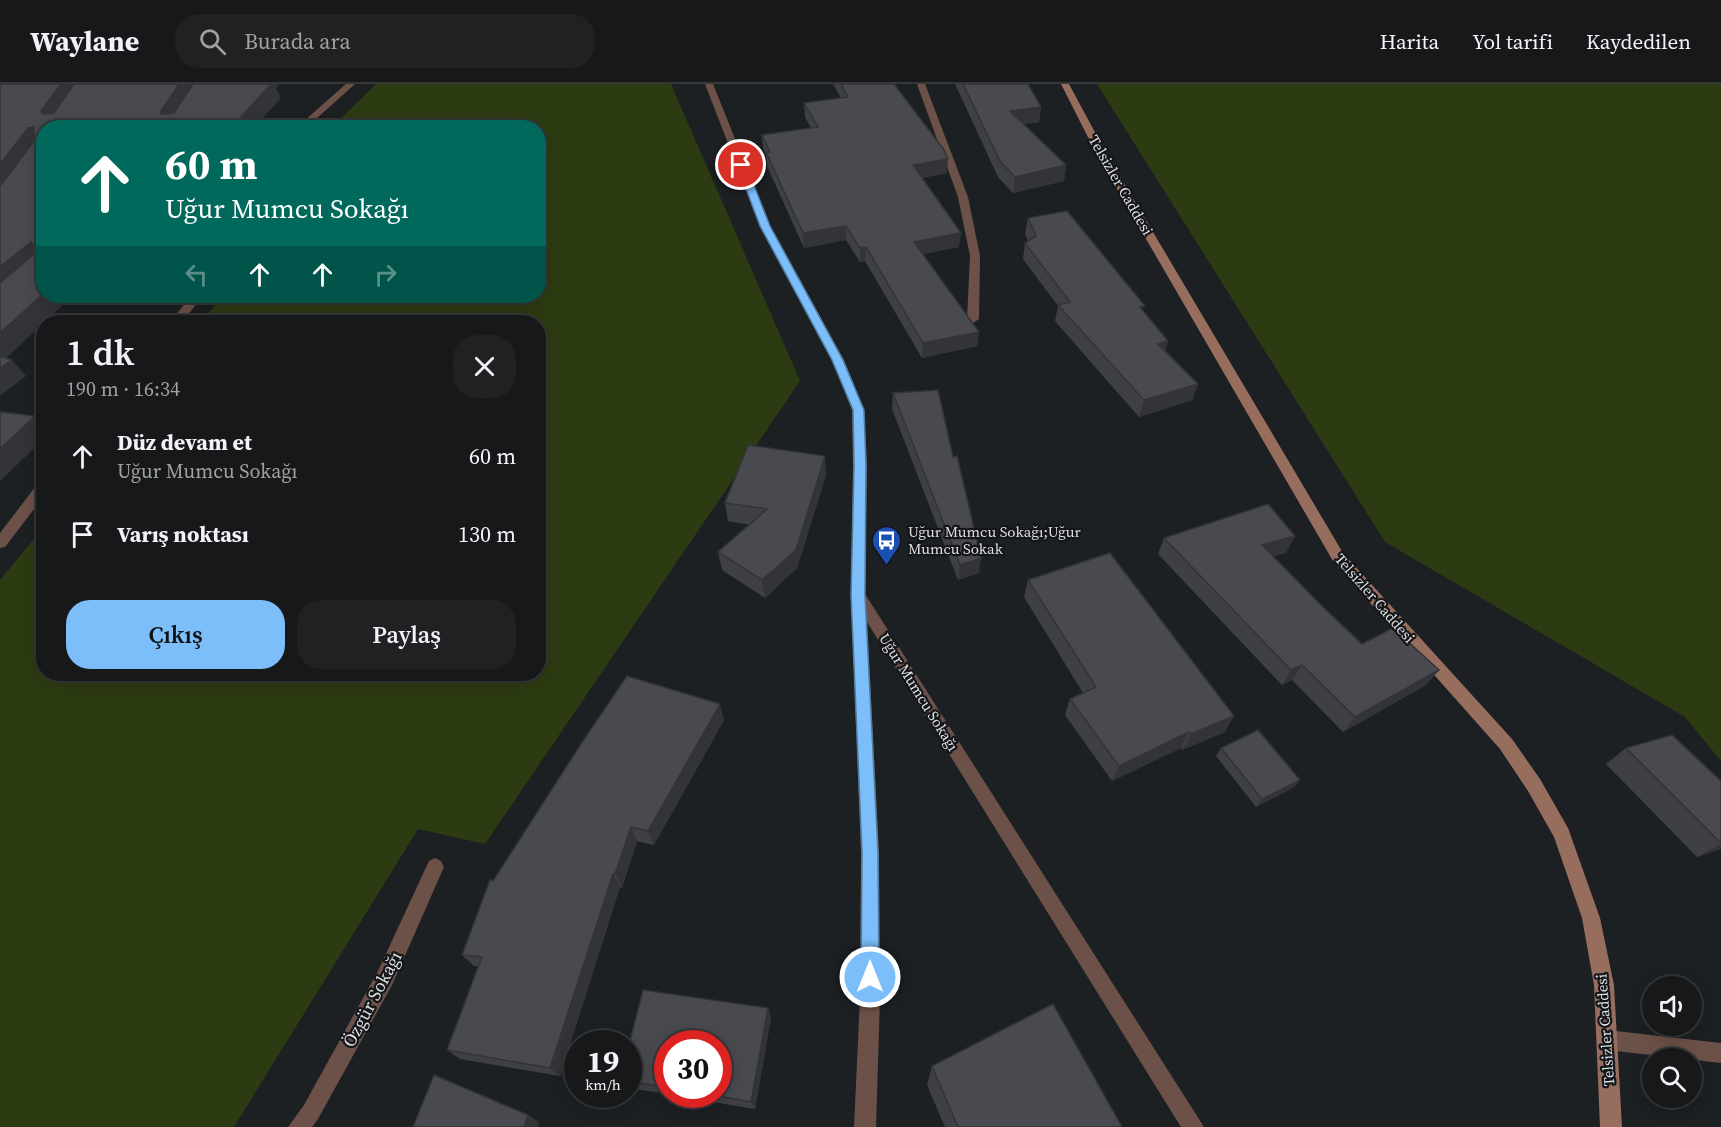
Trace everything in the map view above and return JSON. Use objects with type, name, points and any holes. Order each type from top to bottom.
[{"type":"street","points":[[309,120],[351,84]]},
{"type":"street","points":[[709,84],[765,226],[838,360],[858,410],[860,465],[858,595],[870,852],[870,998],[865,1127]]},
{"type":"street","points":[[921,84],[963,197],[975,256],[974,319]]},
{"type":"street","name":"Telsizler Caddesi","points":[[1065,84],[1100,152],[1338,557],[1506,744],[1534,785],[1562,834],[1591,918],[1604,985],[1611,1127]]},
{"type":"street","points":[[182,315],[191,303]]},
{"type":"street","points":[[0,543],[36,496]]},
{"type":"street","name":"Uğur Mumcu Sokağı","points":[[858,595],[1193,1127]]},
{"type":"street","name":"Özgür Sokağı","points":[[300,1127],[311,1112],[385,978],[435,867]]},
{"type":"street","points":[[1607,1040],[1721,1053]]},
{"type":"green space","points":[[376,84],[671,84],[800,381],[485,844],[418,829],[234,1127],[0,1127],[0,580],[36,536],[36,681],[546,681],[546,315],[207,315],[217,303],[546,303],[546,120],[339,120]]},
{"type":"green space","points":[[1097,84],[1721,84],[1721,761],[1685,717],[1385,542]]},
{"type":"building","points":[[0,84],[61,84],[41,111],[42,114],[54,113],[74,84],[179,84],[161,114],[174,113],[193,84],[271,84],[238,120],[36,120],[36,300],[0,333],[0,283],[33,255],[33,244],[31,242],[0,267],[0,185],[34,141],[34,127],[28,128],[0,164]]},
{"type":"building","points":[[841,84],[894,84],[944,150],[948,159],[913,165],[961,233],[914,242],[979,332],[923,343],[866,247],[860,248],[846,226],[803,233],[766,152],[770,152],[762,135],[818,127],[804,103],[848,97]]},
{"type":"building","points":[[963,84],[1028,84],[1041,107],[1010,111],[1066,165],[1015,177],[1000,161]]},
{"type":"building","points":[[1067,211],[1145,306],[1140,307],[1168,341],[1158,344],[1198,384],[1144,400],[1058,305],[1070,302],[1025,243],[1036,236],[1028,218]]},
{"type":"building","points":[[0,356],[12,360],[0,368]]},
{"type":"building","points":[[938,390],[953,457],[957,456],[981,558],[960,565],[893,393]]},
{"type":"building","points":[[0,412],[35,416],[0,449]]},
{"type":"building","points":[[748,445],[825,456],[796,550],[762,580],[718,552],[767,509],[725,503]]},
{"type":"building","points":[[1268,504],[1295,536],[1262,545],[1322,606],[1362,644],[1393,628],[1439,670],[1355,717],[1302,665],[1291,670],[1164,538]]},
{"type":"building","points":[[1110,553],[1234,716],[1191,734],[1189,732],[1119,766],[1070,699],[1096,687],[1028,580]]},
{"type":"building","points":[[627,676],[720,704],[648,831],[631,827],[615,874],[613,874],[550,1068],[447,1050],[482,957],[462,955],[490,880],[493,881]]},
{"type":"building","points":[[1258,730],[1300,780],[1262,799],[1221,748]]},
{"type":"building","points":[[1672,735],[1721,781],[1721,843],[1626,748]]},
{"type":"building","points":[[643,990],[768,1008],[751,1102],[732,1099],[732,1030],[654,1030],[654,1086],[642,1083],[642,1030],[633,1030]]},
{"type":"building","points":[[1053,1004],[1122,1127],[958,1127],[932,1066]]},
{"type":"building","points":[[434,1075],[528,1115],[524,1127],[413,1127]]},
{"type":"place","name":"Uğur Mumcu Sokağı;Uğur Mumcu Sokak","points":[[887,566]]},
{"type":"route","points":[[741,165],[765,226],[838,360],[858,410],[860,465],[858,595],[870,852],[870,977]]}]
